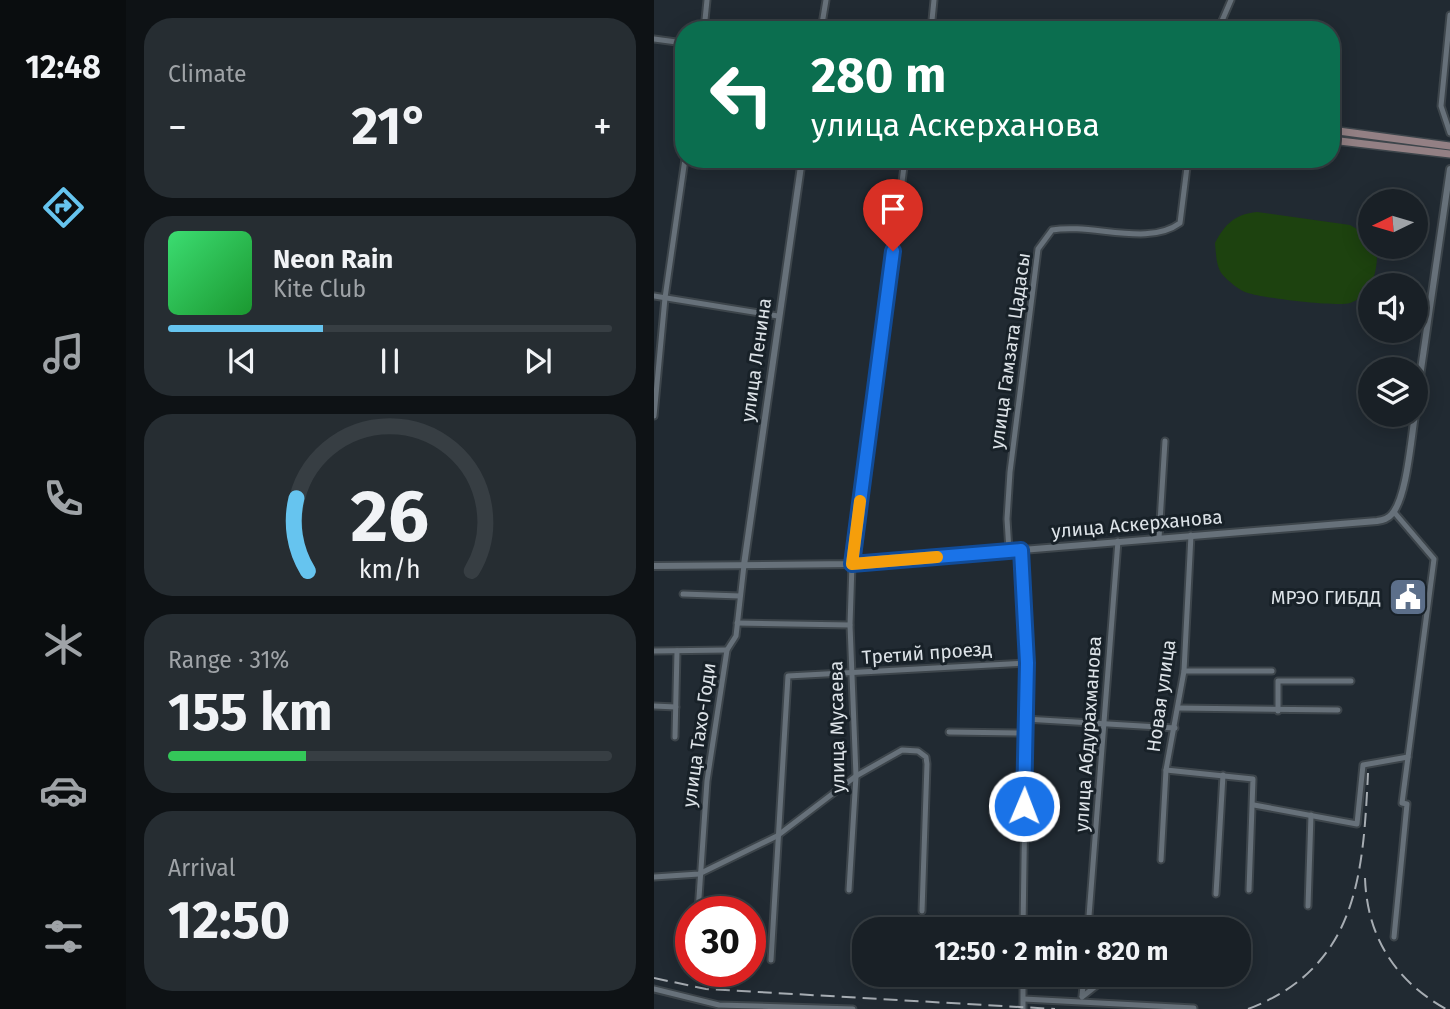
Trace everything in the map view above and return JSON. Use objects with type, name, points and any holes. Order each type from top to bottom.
[{"type":"main road","points":[[1340,131],[1450,146]]},
{"type":"main road","points":[[1340,141],[1450,154]]},
{"type":"street","points":[[705,21],[707,0]]},
{"type":"street","points":[[822,21],[826,0]]},
{"type":"street","points":[[932,21],[934,0]]},
{"type":"street","points":[[1222,21],[1231,0]]},
{"type":"street","points":[[1450,15],[1441,106],[1450,133]]},
{"type":"street","points":[[654,39],[675,42]]},
{"type":"street","points":[[654,416],[665,298],[684,168]]},
{"type":"street","name":"улица Ленина","points":[[744,565],[801,168]]},
{"type":"street","name":"улица Мусаева","points":[[849,890],[856,776],[850,625],[852,564],[904,168]]},
{"type":"street","name":"улица Гамзата Цадасы","points":[[1009,551],[1007,519],[1010,472],[1038,248],[1052,230],[1073,226],[1142,234],[1168,232],[1180,223],[1187,168]]},
{"type":"street","points":[[1423,357],[1450,169]]},
{"type":"street","points":[[654,296],[778,316]]},
{"type":"street","points":[[1394,937],[1407,804],[1402,803],[1434,559],[1394,512],[1401,497],[1413,427]]},
{"type":"street","points":[[1159,538],[1165,441]]},
{"type":"street","name":"улица Аскерханова","points":[[656,566],[852,564],[1377,521],[1387,519],[1394,512]]},
{"type":"street","name":"Новая улица","points":[[1161,860],[1166,770],[1184,671],[1191,535]]},
{"type":"street","name":"улица Абдурахманова","points":[[1089,917],[1118,541]]},
{"type":"street","points":[[1021,550],[1027,663],[1023,917]]},
{"type":"street","name":"улица Тахо-Годи","points":[[698,896],[707,782],[727,650],[736,636],[744,565]]},
{"type":"street","points":[[683,594],[740,596]]},
{"type":"street","points":[[737,623],[850,625]]},
{"type":"street","points":[[654,651],[727,650]]},
{"type":"street","points":[[675,737],[677,651]]},
{"type":"street","name":"Третий проезд","points":[[777,836],[788,676],[1027,663]]},
{"type":"street","points":[[1184,671],[1272,671]]},
{"type":"street","points":[[1278,711],[1278,681],[1351,681]]},
{"type":"street","points":[[654,706],[676,707]]},
{"type":"street","points":[[1178,708],[1338,710]]},
{"type":"street","points":[[1025,719],[1175,728]]},
{"type":"street","points":[[949,732],[1025,733]]},
{"type":"street","points":[[654,877],[699,874],[777,836],[856,776],[902,751],[918,751],[926,758],[922,911]]},
{"type":"street","points":[[1254,805],[1357,824],[1363,765],[1408,757]]},
{"type":"street","points":[[1166,770],[1253,779],[1249,890]]},
{"type":"street","points":[[1216,894],[1223,775]]},
{"type":"street","points":[[1308,906],[1311,815]]},
{"type":"street","points":[[771,960],[777,836]]},
{"type":"street","points":[[1023,1009],[1024,987]]},
{"type":"street","points":[[1083,987],[1082,997],[1088,1005]]},
{"type":"street","points":[[1082,997],[1095,987]]},
{"type":"street","points":[[654,989],[718,1007],[854,1009]]},
{"type":"street","points":[[1024,999],[1088,1005],[1194,1008]]},
{"type":"green space","points":[[1257,212],[1350,225],[1358,230],[1358,259],[1377,259],[1375,273],[1358,273],[1358,299],[1350,303],[1300,301],[1248,293],[1227,280],[1220,271],[1215,243],[1232,221]]},
{"type":"railway","points":[[1248,1009],[1285,991],[1312,969],[1333,943],[1347,914],[1357,881],[1363,847],[1368,773]]},
{"type":"railway","points":[[1365,878],[1371,919],[1387,954],[1412,984],[1446,1009]]},
{"type":"railway","points":[[654,978],[706,989],[1055,1009]]},
{"type":"slow traffic","points":[[860,501],[852,564],[937,557]]},
{"type":"place","name":"МРЭО ГИБДД","points":[[1408,597]]},
{"type":"route","points":[[893,251],[852,564],[1021,550],[1027,663],[1024,806]]}]
